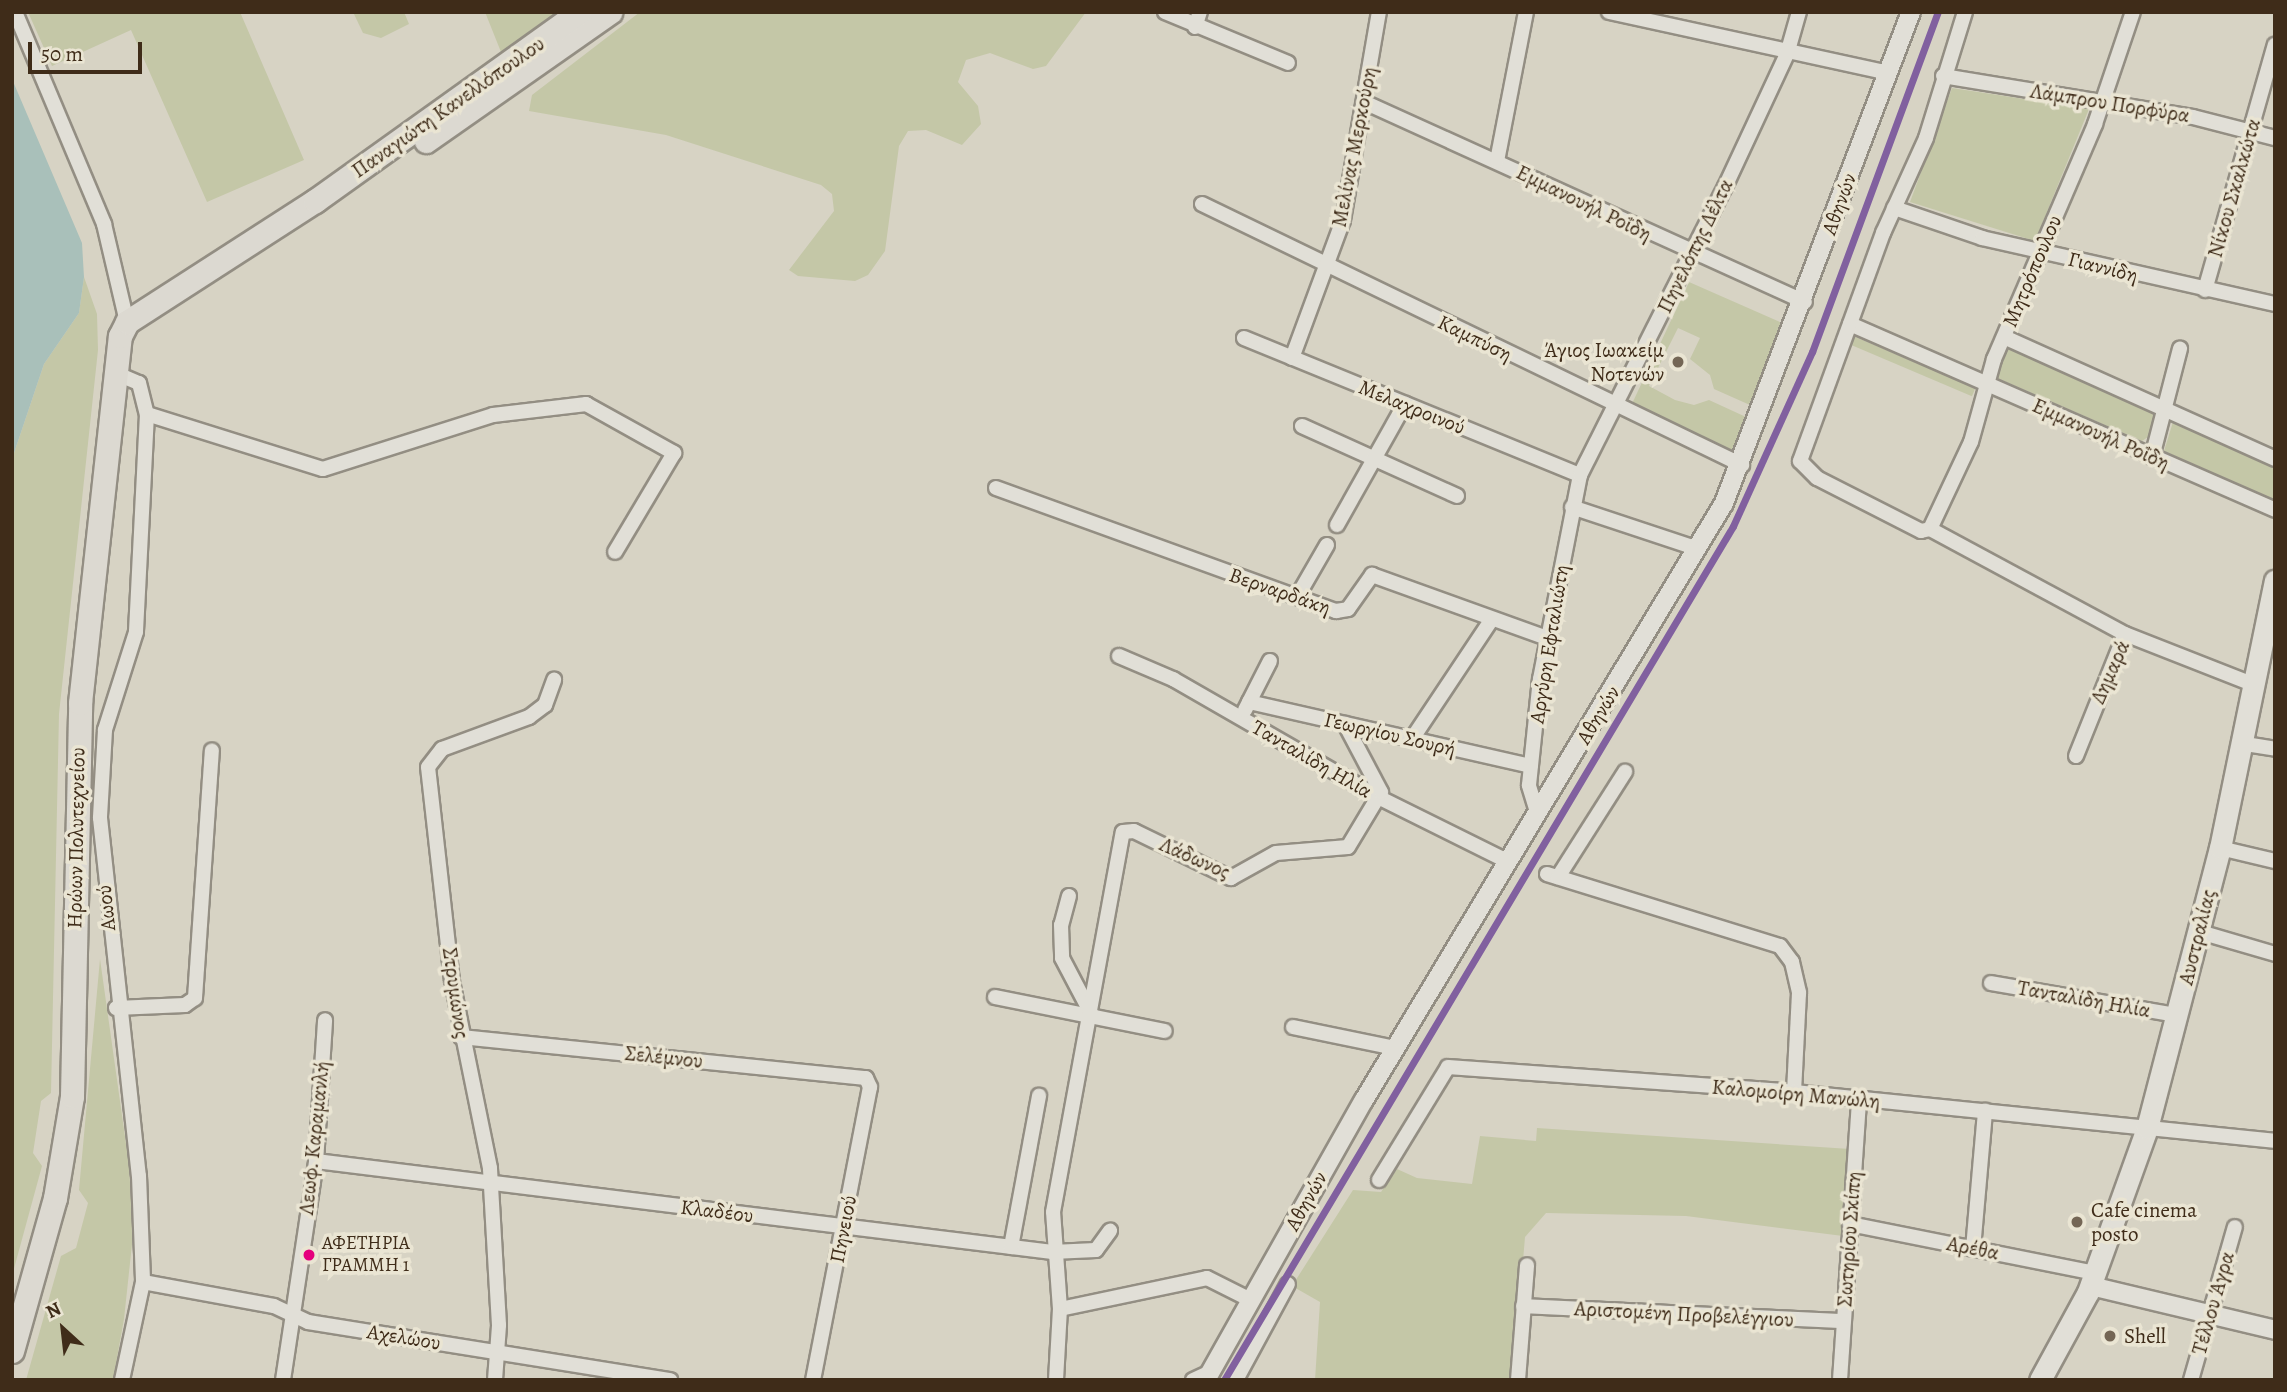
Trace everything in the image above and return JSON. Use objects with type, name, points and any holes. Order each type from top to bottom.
[{"type":"main road","name":"Παναγιώτη Κανελλόπουλου","points":[[127,322],[315,201],[579,12]]},
{"type":"main road","name":"Παναγιώτη Κανελλόπουλου","points":[[315,201],[464,118],[610,12]]},
{"type":"main road","name":"Ηρώων Πολυτεχνείου","points":[[12,1351],[55,1198],[71,1107],[77,753],[115,373],[127,322]]},
{"type":"main road","name":"Αυστραλίας","points":[[2040,1380],[2093,1280],[2147,1128],[2220,848],[2250,683],[2275,581]]},
{"type":"street","points":[[15,12],[104,224],[127,322]]},
{"type":"street","points":[[1166,12],[1195,27],[1288,63]]},
{"type":"street","points":[[1195,27],[1200,12]]},
{"type":"street","name":"Μελίνας Μερκούρη","points":[[1292,358],[1324,263],[1343,220],[1379,12]]},
{"type":"street","points":[[1497,161],[1526,12]]},
{"type":"street","points":[[1609,12],[1787,54],[1888,73]]},
{"type":"street","name":"Πηνελόπης Δέλτα","points":[[1580,475],[1616,408],[1787,54],[1799,12]]},
{"type":"street","name":"Αθηνών","points":[[1208,1376],[1395,1048],[1698,549],[1742,465],[1912,12]]},
{"type":"street","points":[[1965,12],[1926,138],[1894,208],[1800,465],[1921,531],[1930,529],[2124,634]]},
{"type":"street","name":"Μητρόπουλου","points":[[1930,529],[1971,442],[2004,337],[2104,101],[2133,12]]},
{"type":"street","name":"Νίκου Σκαλκώτα","points":[[2205,290],[2275,45]]},
{"type":"street","name":"Λάμπρου Πορφύρα","points":[[1943,76],[2104,101],[2250,130],[2275,138]]},
{"type":"street","name":"Εμμανουήλ Ροΐδη","points":[[1364,102],[1497,161],[1691,255],[1805,302]]},
{"type":"street","name":"Καμπύση","points":[[1202,204],[1616,408],[1742,465]]},
{"type":"street","name":"Γιαννίδη","points":[[1894,208],[2041,251],[2275,304]]},
{"type":"street","name":"Εμμανουήλ Ροΐδη","points":[[1850,324],[2275,510]]},
{"type":"street","points":[[2004,337],[2275,459]]},
{"type":"street","name":"Μελαχροινού","points":[[1244,338],[1580,475]]},
{"type":"street","points":[[2152,457],[2180,349]]},
{"type":"street","name":"Αωού","points":[[115,373],[139,383],[147,414],[136,632],[102,756],[100,853],[116,1007],[139,1176],[142,1282],[122,1380]]},
{"type":"street","points":[[147,414],[323,469],[493,415],[586,404],[674,453],[615,552]]},
{"type":"street","points":[[1337,525],[1405,404]]},
{"type":"street","points":[[1302,426],[1457,496]]},
{"type":"street","name":"Αργύρη Εφταλιώτη","points":[[1537,812],[1531,766],[1546,638],[1580,475]]},
{"type":"street","name":"Βερναρδάκη","points":[[996,488],[1297,597],[1345,611],[1372,575],[1546,638]]},
{"type":"street","points":[[1572,507],[1698,549]]},
{"type":"street","points":[[1297,597],[1327,545]]},
{"type":"street","points":[[1412,739],[1492,619]]},
{"type":"street","name":"Δημαρά","points":[[2076,756],[2124,634],[2250,683]]},
{"type":"street","name":"Τανταλίδη Ηλία","points":[[1119,656],[1241,717],[1380,798],[1507,860]]},
{"type":"street","points":[[1241,717],[1270,661]]},
{"type":"street","name":"Στρυμώνος","points":[[495,1380],[500,1351],[491,1184],[461,1037],[428,767],[442,749],[529,717],[545,705],[554,680]]},
{"type":"street","name":"Γεωργίου Σουρή","points":[[1249,702],[1531,766]]},
{"type":"street","points":[[1345,724],[1380,798]]},
{"type":"street","points":[[2239,743],[2275,749]]},
{"type":"street","points":[[116,1007],[185,1005],[195,998],[212,751]]},
{"type":"street","points":[[1625,772],[1553,876],[1771,941],[1785,950],[1798,982],[1794,1092]]},
{"type":"street","name":"Λάδωνος","points":[[1056,1380],[1060,1308],[1052,1252],[1062,1161],[1093,1017],[1124,832],[1134,831],[1236,878],[1276,853],[1348,847],[1380,798]]},
{"type":"street","points":[[2220,848],[2275,861]]},
{"type":"street","points":[[1069,896],[1060,925],[1062,958],[1093,1017]]},
{"type":"street","points":[[2200,932],[2275,954]]},
{"type":"street","name":"Τανταλίδη Ηλία","points":[[1990,983],[2177,1015]]},
{"type":"street","points":[[995,997],[1164,1031]]},
{"type":"street","name":"Λεωφ. Καραμανλή","points":[[283,1380],[290,1312],[316,1161],[325,1020]]},
{"type":"street","points":[[1293,1027],[1395,1048]]},
{"type":"street","name":"Σελέμνου","points":[[461,1037],[866,1078]]},
{"type":"street","name":"Καλομοίρη Μανώλη","points":[[1380,1180],[1448,1067],[1794,1092],[2275,1141]]},
{"type":"street","name":"Πηνειού","points":[[813,1380],[870,1087],[866,1078]]},
{"type":"street","points":[[1011,1247],[1039,1097]]},
{"type":"street","name":"Σωτηρίου Σκίπη","points":[[1840,1380],[1859,1099]]},
{"type":"street","points":[[1973,1248],[1985,1111]]},
{"type":"street","name":"Κλαδέου","points":[[316,1161],[1052,1252],[1096,1250],[1110,1231]]},
{"type":"street","name":"Αρέθα","points":[[1850,1224],[1973,1248],[2275,1330]]},
{"type":"street","name":"Τέλλου Άγρα","points":[[2191,1380],[2235,1227]]},
{"type":"street","points":[[1518,1380],[1527,1265]]},
{"type":"street","points":[[1060,1308],[1199,1279],[1251,1300]]},
{"type":"street","name":"Αχελώου","points":[[142,1282],[290,1312],[308,1322],[500,1351],[610,1374],[670,1380]]},
{"type":"street","points":[[1236,1380],[1288,1284]]},
{"type":"street","name":"Αριστομένη Προβελέγγιου","points":[[1523,1306],[1844,1321]]},
{"type":"street","points":[[1193,1380],[1208,1376]]},
{"type":"green space","points":[[28,12],[240,12],[304,160],[207,202],[131,30],[52,66]]},
{"type":"green space","points":[[353,12],[404,12],[409,24],[381,38],[363,33]]},
{"type":"green space","points":[[485,12],[567,12],[505,62]]},
{"type":"green space","points":[[640,12],[1086,12],[1046,66],[1033,69],[990,53],[966,60],[958,82],[978,106],[981,124],[962,145],[926,130],[908,131],[899,146],[885,251],[868,275],[855,281],[798,276],[789,270],[834,211],[832,194],[821,185],[666,135],[529,111],[532,95]]},
{"type":"green space","points":[[1952,88],[2089,109],[2035,241],[1910,202]]},
{"type":"green space","points":[[84,277],[97,314],[98,350],[59,714],[51,1093],[41,1101],[33,1153],[42,1166],[12,1276],[12,459],[44,364],[79,313]]},
{"type":"green space","points":[[1689,282],[1782,323],[1750,405],[1714,389],[1710,375],[1690,359],[1700,338],[1678,328],[1649,386],[1675,400],[1694,405],[1709,400],[1746,417],[1732,452],[1630,408]]},
{"type":"green space","points":[[1853,336],[1975,388],[1972,396],[1849,344]]},
{"type":"green space","points":[[2008,347],[2157,414],[2148,437],[2142,441],[1997,378]]},
{"type":"green space","points":[[2173,422],[2275,466],[2275,500],[2164,451]]},
{"type":"green space","points":[[100,959],[129,1165],[133,1235],[124,1319],[113,1380],[26,1380],[61,1256],[76,1248],[88,1203],[79,1190]]},
{"type":"green space","points":[[1537,1128],[1850,1149],[1843,1236],[1686,1216],[1546,1213],[1525,1237],[1513,1380],[1315,1380],[1320,1302],[1292,1286],[1353,1190],[1381,1192],[1397,1169],[1417,1178],[1472,1184],[1480,1136],[1536,1141]]},
{"type":"water","points":[[12,79],[82,243],[84,277],[79,313],[44,364],[12,459]]},
{"type":"transit line","points":[[1224,1380],[1733,526],[1812,352],[1938,12]]},
{"type":"place","name":"Άγιος Ιωακείμ Νοτενών","points":[[1678,362]]},
{"type":"place","name":"Cafe cinema posto","points":[[2077,1222]]},
{"type":"place","name":"ΑΦΕΤΗΡΙΑ ΓΡΑΜΜΗ 1","points":[[309,1255]]},
{"type":"place","name":"Shell","points":[[2110,1336]]}]
